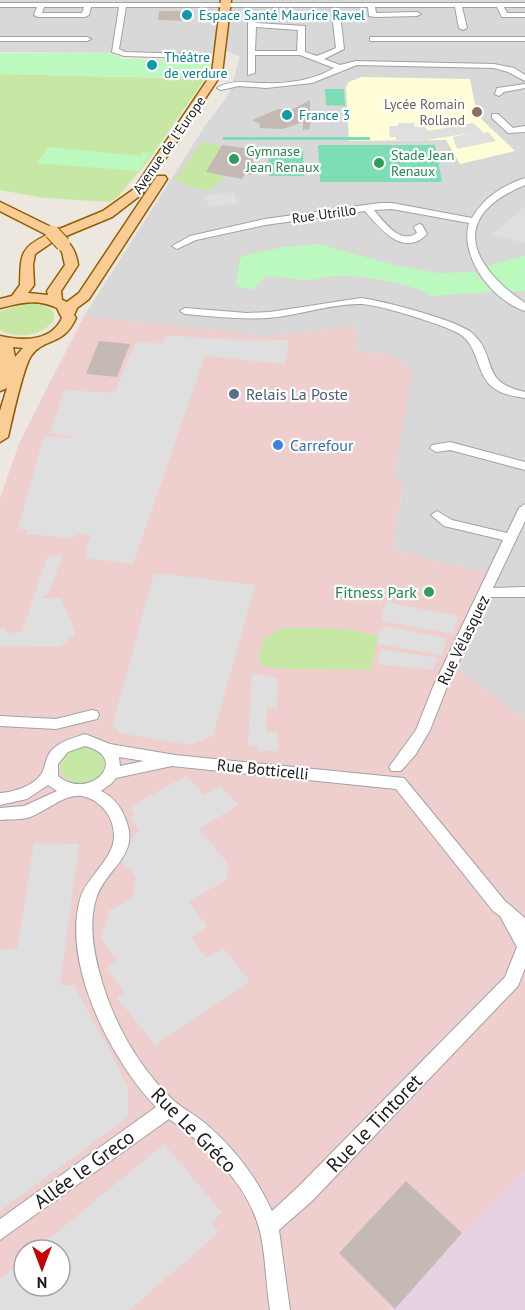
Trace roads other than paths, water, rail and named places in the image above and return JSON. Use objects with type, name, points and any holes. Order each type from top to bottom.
[{"type":"main road","points":[[230,2],[235,32]]},
{"type":"main road","name":"Avenue de l'Europe","points":[[16,299],[27,285],[26,266],[30,252],[37,246],[116,210],[129,201],[138,190],[217,73],[222,56],[230,2]]},
{"type":"main road","name":"Avenue de l'Europe","points":[[35,343],[63,330],[67,324],[71,306],[84,296],[226,78]]},
{"type":"main road","points":[[0,206],[52,231],[68,251],[72,265],[54,291],[56,302]]},
{"type":"main road","points":[[0,304],[16,299],[41,298],[56,302],[68,314]]},
{"type":"main road","points":[[1,341],[18,344],[35,343]]},
{"type":"main road","points":[[0,387],[10,356],[7,347],[1,341]]},
{"type":"main road","points":[[0,437],[23,356],[35,343]]},
{"type":"street","points":[[1,7],[92,3],[123,5],[230,2],[525,5]]},
{"type":"street","points":[[41,5],[38,15],[85,15],[92,3]]},
{"type":"street","points":[[123,5],[115,50],[124,54],[188,56]]},
{"type":"street","points":[[371,5],[372,14],[397,17],[419,14],[418,5]]},
{"type":"street","points":[[458,5],[463,28]]},
{"type":"street","points":[[499,5],[502,14],[525,15]]},
{"type":"street","points":[[317,59],[340,49],[336,14]]},
{"type":"street","points":[[55,39],[62,15]]},
{"type":"street","points":[[251,73],[252,16]]},
{"type":"street","points":[[252,25],[302,28],[301,53]]},
{"type":"street","points":[[399,29],[401,39]]},
{"type":"street","points":[[0,39],[87,39]]},
{"type":"street","points":[[373,39],[525,39]]},
{"type":"street","points":[[252,53],[301,53],[339,68]]},
{"type":"street","points":[[226,78],[239,84],[266,86],[312,81],[325,77],[339,68],[362,63],[494,66],[511,70],[525,79]]},
{"type":"street","points":[[499,94],[500,90],[525,86]]},
{"type":"street","points":[[495,116],[511,131],[525,129]]},
{"type":"street","points":[[525,181],[499,195],[484,207],[474,221],[470,246],[475,262],[489,282],[507,298],[525,308]]},
{"type":"street","name":"Rue Utrillo","points":[[177,246],[193,238],[265,222],[368,208],[392,206],[474,221]]},
{"type":"street","points":[[368,208],[391,234],[407,241],[418,238],[422,234],[419,226]]},
{"type":"street","points":[[185,311],[247,316],[270,315],[361,302],[382,304],[462,331],[472,338],[494,384],[504,390],[525,395]]},
{"type":"street","points":[[436,448],[450,446],[525,466]]},
{"type":"street","name":"Rue Vélasquez","points":[[392,775],[424,726],[440,687],[525,508]]},
{"type":"street","points":[[437,515],[448,523],[511,538]]},
{"type":"street","points":[[486,593],[525,591]]},
{"type":"street","points":[[0,721],[56,724],[92,715]]},
{"type":"street","points":[[2,806],[26,812],[78,790],[109,777],[115,760],[109,749],[94,741],[69,743],[51,760],[51,773],[58,784],[78,790],[108,803]]},
{"type":"street","name":"Rue Botticelli","points":[[109,749],[175,761],[351,777],[392,775]]},
{"type":"street","name":"Rue Botticelli","points":[[109,777],[175,761]]},
{"type":"street","points":[[2,806],[28,794],[51,773]]},
{"type":"street","points":[[392,775],[507,914],[524,941]]},
{"type":"street","name":"Rue Le Gréco","points":[[109,777],[108,803],[119,822],[122,838],[120,849],[93,884],[85,926],[91,974],[101,1006],[147,1084],[169,1108],[202,1132],[222,1153],[250,1190],[268,1227]]},
{"type":"street","name":"Rue le Tintoret","points":[[268,1227],[306,1194],[519,977],[524,941]]},
{"type":"street","name":"Allée le Greco","points":[[0,1231],[169,1108]]},
{"type":"street","points":[[268,1227],[280,1310]]},
{"type":"place","name":"Espace Santé Maurice Ravel","points":[[187,15]]},
{"type":"place","name":"Théâtre de verdure","points":[[152,65]]},
{"type":"place","name":"Lycée Romain Rolland","points":[[477,112]]},
{"type":"place","name":"France 3","points":[[287,115]]},
{"type":"place","name":"Gymnase Jean Renaux","points":[[234,159]]},
{"type":"place","name":"Stade Jean Renaux","points":[[379,163]]},
{"type":"place","name":"Relais La Poste","points":[[234,394]]},
{"type":"place","name":"Carrefour","points":[[278,445]]},
{"type":"place","name":"Fitness Park","points":[[429,592]]}]
